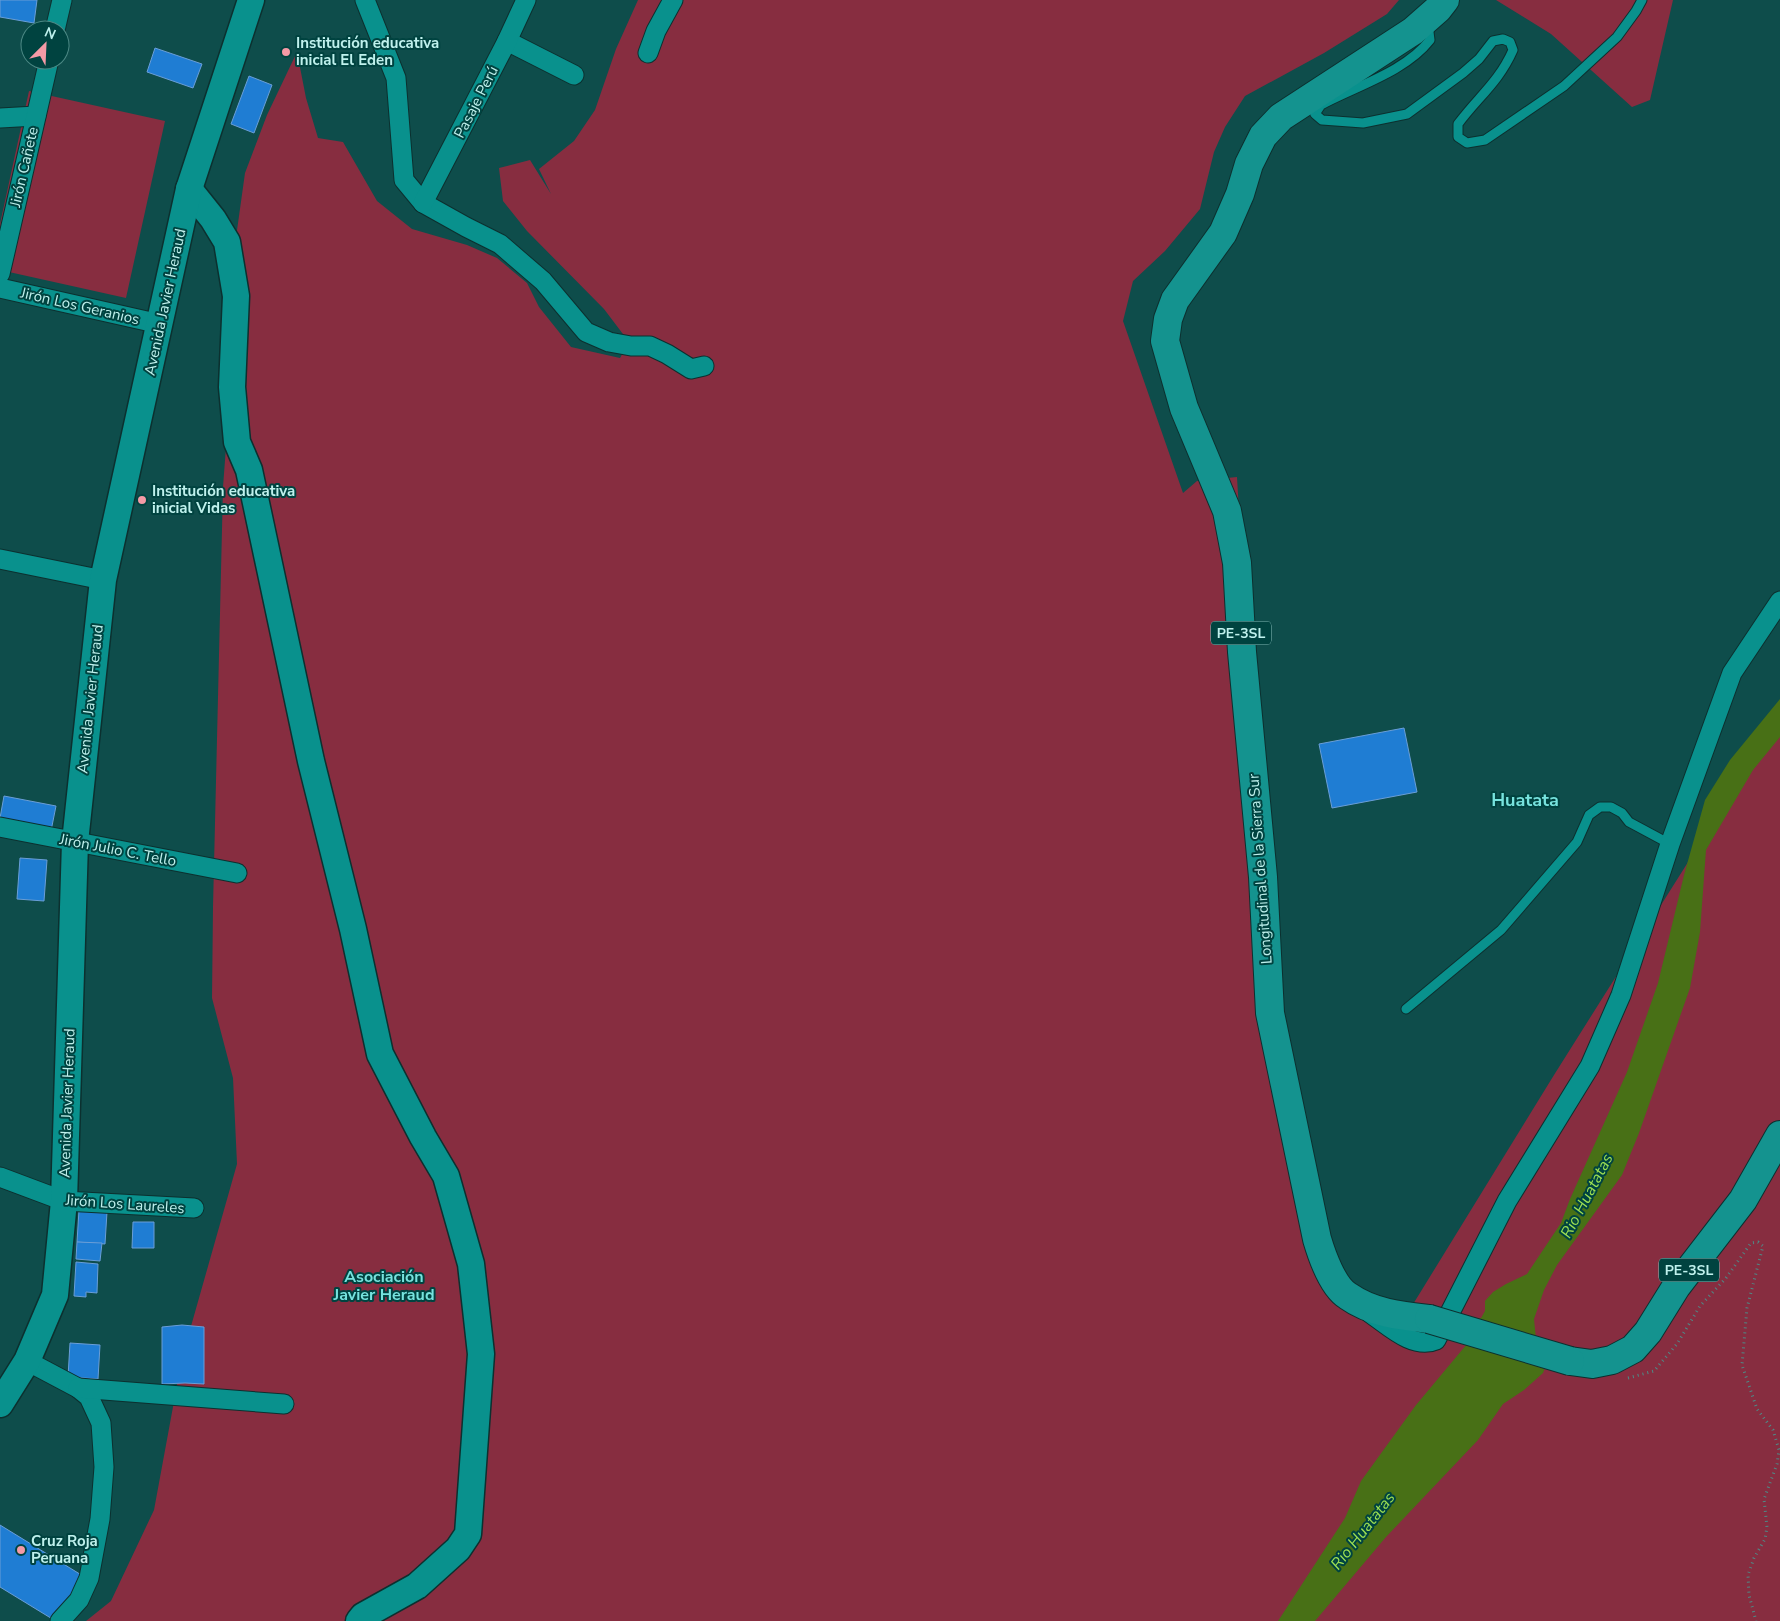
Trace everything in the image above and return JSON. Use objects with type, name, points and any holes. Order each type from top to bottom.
[{"type":"main road","name":"Avenida Javier Heraud","points":[[0,1404],[28,1361],[55,1295],[64,1201],[75,842],[103,580],[189,189],[252,0]]},
{"type":"main road","name":"Longitudinal de la Sierra Sur","points":[[1436,10],[1413,32],[1281,117],[1263,136],[1249,164],[1240,194],[1223,233],[1175,300],[1168,319],[1165,341],[1171,368],[1184,408],[1227,511],[1235,554],[1263,877],[1270,1013],[1317,1239],[1324,1262],[1333,1278],[1347,1296],[1380,1311],[1395,1316],[1429,1319],[1570,1361],[1592,1364],[1612,1360],[1633,1349],[1648,1332],[1676,1287],[1743,1200],[1780,1135]]},
{"type":"main road","points":[[189,189],[227,242],[236,296],[232,387],[237,442],[249,470],[311,761],[353,929],[380,1054],[423,1137],[446,1176],[472,1273],[482,1354],[468,1534],[458,1549],[417,1586],[363,1616],[359,1621]]},
{"type":"street","points":[[57,20],[62,0]]},
{"type":"street","points":[[364,0],[396,78],[404,180],[424,203],[500,244],[543,281],[586,332],[609,342],[631,346],[650,346],[691,368],[704,366]]},
{"type":"street","name":"Pasaje Perú","points":[[424,203],[508,41],[526,0]]},
{"type":"street","points":[[648,53],[656,31],[673,0]]},
{"type":"street","points":[[508,41],[574,75]]},
{"type":"street","name":"Jirón Cañete","points":[[0,274],[47,70]]},
{"type":"street","points":[[0,118],[36,116]]},
{"type":"street","name":"Jirón Los Geranios","points":[[0,288],[160,324]]},
{"type":"street","points":[[0,559],[103,580]]},
{"type":"street","points":[[1347,1296],[1407,1338],[1427,1344],[1436,1340],[1507,1201],[1590,1066],[1621,995],[1670,844],[1732,673],[1780,601]]},
{"type":"street","name":"Jirón Julio C. Tello","points":[[0,827],[237,873]]},
{"type":"street","name":"Jirón Los Laureles","points":[[0,1177],[64,1201],[194,1208]]},
{"type":"street","points":[[28,1361],[78,1388],[90,1398],[102,1423],[103,1484],[100,1519],[89,1578],[79,1600],[60,1621]]},
{"type":"street","points":[[78,1388],[284,1404]]},
{"type":"lane","points":[[1436,10],[1430,40],[1423,49],[1386,74],[1321,105],[1315,114],[1322,120],[1363,123],[1407,114],[1464,73],[1479,59],[1493,41],[1504,40],[1510,42],[1513,50],[1507,64],[1498,79],[1458,124],[1458,137],[1467,143],[1485,140],[1564,86],[1616,37],[1636,12],[1642,0]]},
{"type":"lane","points":[[1406,1009],[1501,930],[1577,842],[1589,815],[1600,807],[1612,807],[1622,813],[1629,822],[1670,844]]},
{"type":"path","points":[[1612,1360],[1613,1374],[1619,1381],[1654,1371],[1676,1344],[1700,1306],[1726,1278],[1752,1243],[1758,1242],[1763,1246],[1747,1308],[1742,1365],[1757,1409],[1773,1430],[1779,1450],[1777,1464],[1764,1498],[1767,1527],[1765,1539],[1754,1558],[1748,1575],[1749,1596],[1756,1621]]},
{"type":"shaded area","points":[[638,0],[1399,0],[1387,14],[1324,53],[1245,96],[1225,127],[1214,152],[1200,209],[1165,251],[1133,281],[1123,321],[1183,493],[1197,481],[1237,477],[1264,935],[1313,1219],[1343,1281],[1407,1314],[1554,1075],[1780,716],[1780,1621],[86,1621],[111,1601],[154,1510],[182,1358],[237,1164],[233,1078],[212,998],[223,487],[231,380],[233,259],[245,173],[267,115],[297,52],[306,98],[318,138],[343,142],[377,201],[412,229],[467,245],[497,258],[527,283],[539,307],[571,347],[620,358],[629,342],[604,309],[527,231],[503,201],[499,168],[530,160],[551,194],[539,169],[574,141],[595,110],[616,49]]},
{"type":"shaded area","points":[[1496,0],[1673,0],[1650,100],[1632,107],[1551,34]]},
{"type":"shaded area","points":[[29,91],[165,121],[126,298],[0,270],[0,224]]},
{"type":"water","name":"Rio Huatatas","points":[[1780,699],[1780,737],[1753,770],[1706,850],[1700,932],[1690,988],[1639,1133],[1622,1175],[1557,1265],[1544,1290],[1534,1319],[1536,1339],[1550,1354],[1543,1373],[1524,1390],[1503,1404],[1478,1440],[1386,1537],[1315,1621],[1278,1621],[1345,1518],[1361,1481],[1416,1405],[1467,1344],[1474,1319],[1481,1318],[1485,1311],[1485,1301],[1493,1292],[1527,1274],[1561,1223],[1627,1072],[1658,983],[1684,875],[1705,800],[1730,760]]},
{"type":"building","points":[[0,0],[37,0],[34,20],[20,21],[0,17]]},
{"type":"building","points":[[155,48],[202,64],[193,88],[147,72]]},
{"type":"building","points":[[249,76],[272,85],[254,133],[231,124]]},
{"type":"building","points":[[1404,728],[1417,792],[1332,808],[1319,744]]},
{"type":"building","points":[[4,796],[56,806],[51,831],[0,818]]},
{"type":"building","points":[[20,858],[47,860],[44,901],[17,899]]},
{"type":"building","points":[[79,1210],[107,1212],[105,1244],[77,1242]]},
{"type":"building","points":[[133,1222],[154,1222],[154,1248],[132,1248]]},
{"type":"building","points":[[77,1242],[102,1243],[100,1261],[76,1259]]},
{"type":"building","points":[[76,1262],[98,1264],[97,1293],[86,1292],[86,1297],[74,1296]]},
{"type":"building","points":[[182,1325],[204,1327],[204,1384],[162,1384],[162,1327]]},
{"type":"building","points":[[70,1343],[100,1345],[98,1379],[68,1377]]},
{"type":"building","name":"Cruz Roja Peruana","points":[[0,1525],[83,1576],[54,1620],[0,1587]]},
{"type":"place","name":"Institución educativa inicial El Eden","points":[[286,52]]},
{"type":"place","name":"Institución educativa inicial Vidas","points":[[142,500]]},
{"type":"place","name":"Cruz Roja Peruana","points":[[21,1550]]},
{"type":"district","name":"Huatata","points":[[1525,800]]},
{"type":"district","name":"Asociación Javier Heraud","points":[[384,1286]]}]
